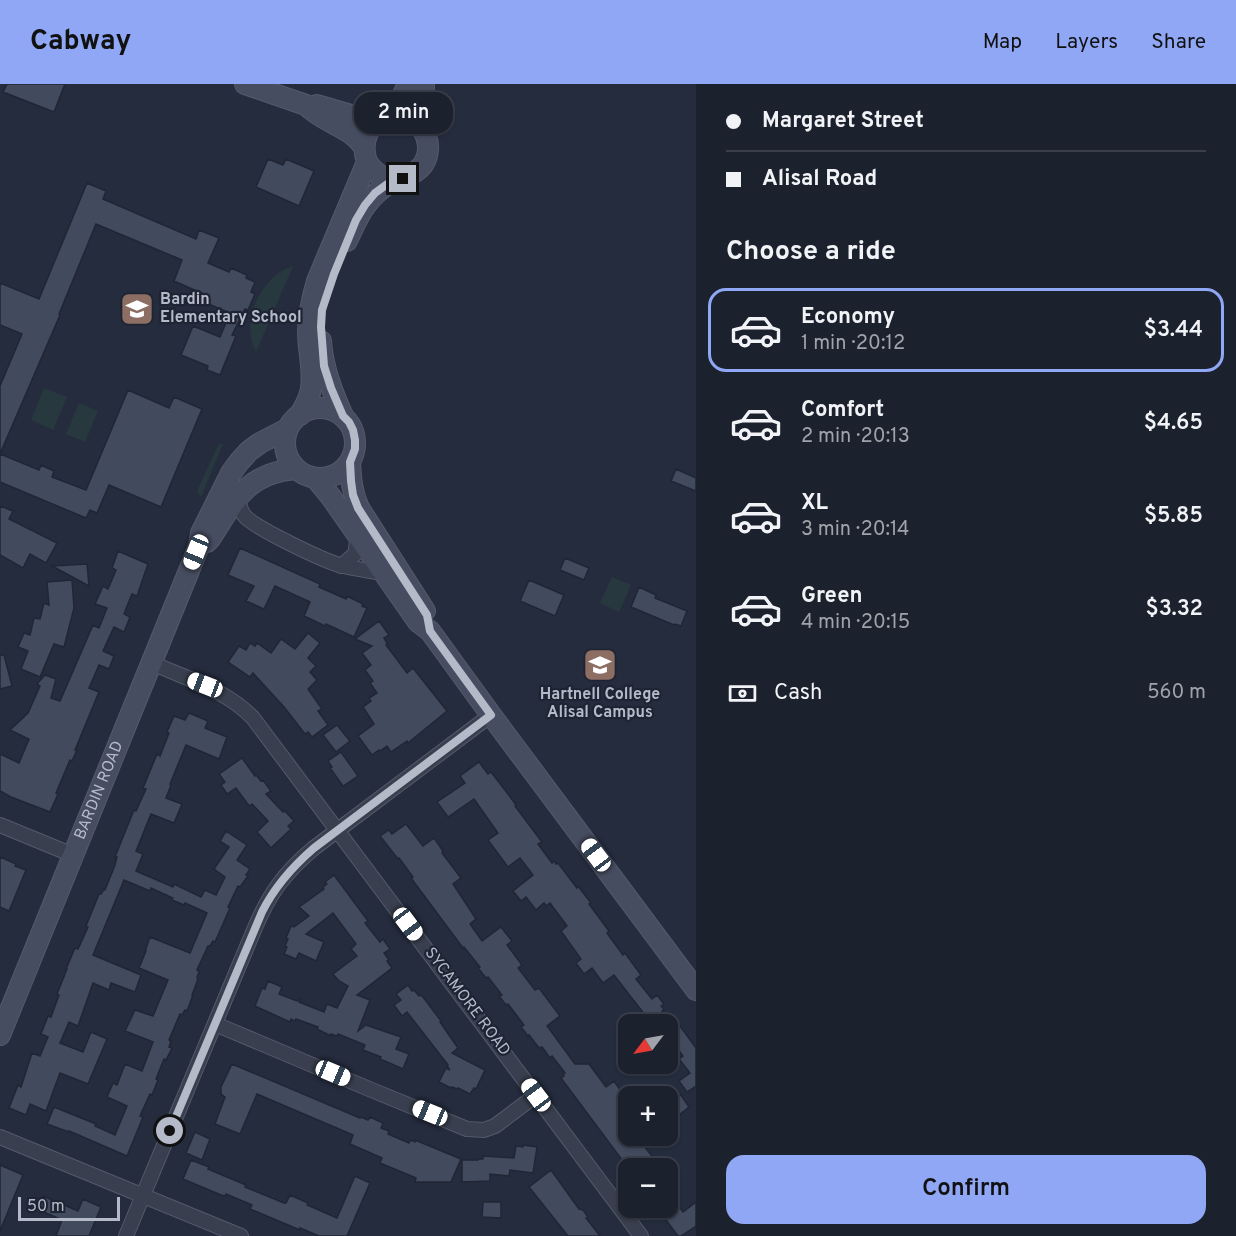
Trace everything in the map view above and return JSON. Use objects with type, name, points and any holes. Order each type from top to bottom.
[{"type":"street","points":[[245,84],[306,105],[312,111],[353,135],[372,170],[380,176],[394,180],[403,179],[420,169],[425,162],[428,146],[423,129],[411,116],[402,113],[383,118],[314,104],[306,105]]},
{"type":"street","points":[[408,84],[401,99],[369,129],[365,154],[317,281],[312,297],[308,332],[312,385],[310,395],[294,422],[285,445],[288,455],[296,468],[317,480],[417,622],[430,631],[696,990]]},
{"type":"street","points":[[423,129],[424,84]]},
{"type":"street","points":[[343,416],[324,366],[322,310],[356,220],[375,193],[394,180]]},
{"type":"street","points":[[294,422],[310,410],[327,409],[336,411],[349,422],[355,440],[355,449],[350,462],[351,481],[358,508],[427,615],[430,631]]},
{"type":"street","name":"BARDIN ROAD","points":[[0,1035],[199,546],[201,533],[231,473],[239,462],[260,443],[294,422]]},
{"type":"street","points":[[317,480],[338,473],[350,462]]},
{"type":"street","name":"BARDIN ROAD","points":[[199,546],[210,539],[237,497],[254,482],[296,468]]},
{"type":"street","points":[[237,497],[243,514],[251,522],[300,548],[341,566],[384,573]]},
{"type":"street","points":[[341,566],[356,554],[358,536]]},
{"type":"street","name":"SYCAMORE ROAD","points":[[152,663],[217,690],[253,718],[641,1236]]},
{"type":"street","points":[[126,1236],[262,912],[275,888],[300,859],[491,715]]},
{"type":"street","points":[[0,825],[73,855]]},
{"type":"street","points":[[215,1023],[467,1129],[484,1130],[495,1126],[536,1095]]},
{"type":"street","points":[[0,1137],[241,1236]]},
{"type":"shaded area","points":[[293,266],[256,352],[250,332],[257,300],[276,275]]},
{"type":"shaded area","points":[[44,388],[67,397],[53,430],[31,420]]},
{"type":"shaded area","points":[[79,403],[98,411],[85,442],[66,434]]},
{"type":"shaded area","points":[[220,444],[223,444],[201,497],[197,491]]},
{"type":"shaded area","points":[[612,577],[631,585],[619,612],[600,603]]},
{"type":"building","points":[[7,84],[65,84],[54,112],[3,92]]},
{"type":"building","points":[[268,159],[283,165],[286,159],[314,171],[299,206],[256,187]]},
{"type":"building","points":[[87,183],[106,191],[103,199],[196,239],[199,230],[219,238],[208,263],[229,272],[231,268],[247,275],[246,278],[255,282],[251,292],[255,294],[232,335],[236,336],[220,375],[207,370],[208,366],[181,355],[193,326],[220,337],[230,313],[206,303],[208,296],[174,281],[182,260],[96,224],[60,315],[0,454],[0,386],[22,334],[0,325],[0,283],[39,299]]},
{"type":"building","points":[[128,390],[169,408],[174,397],[202,409],[161,507],[109,485],[97,513],[90,510],[86,518],[0,482],[0,454],[39,470],[41,465],[54,471],[52,477],[86,490]]},
{"type":"building","points":[[676,469],[696,478],[696,491],[671,481]]},
{"type":"building","points":[[0,506],[13,511],[9,519],[57,543],[46,563],[30,554],[23,568],[0,555]]},
{"type":"building","points":[[240,548],[320,584],[319,587],[363,604],[362,606],[367,608],[354,637],[304,616],[310,602],[275,586],[264,609],[246,601],[254,586],[228,575]]},
{"type":"building","points":[[118,551],[148,564],[137,596],[132,594],[124,614],[130,617],[124,632],[114,627],[103,651],[114,656],[109,669],[99,665],[89,688],[99,692],[50,812],[0,791],[0,754],[19,763],[29,739],[10,730],[28,713],[40,686],[37,684],[45,675],[56,679],[51,698],[60,701],[93,625],[99,628],[107,608],[95,604],[103,586],[108,589],[116,570],[112,568]]},
{"type":"building","points":[[565,558],[589,568],[584,580],[560,570]]},
{"type":"building","points":[[87,564],[89,586],[52,566]]},
{"type":"building","points":[[72,580],[74,608],[64,647],[54,644],[40,677],[21,669],[28,651],[18,647],[24,633],[30,635],[34,618],[40,619],[44,603],[49,605],[47,582]]},
{"type":"building","points":[[529,580],[564,595],[555,616],[520,601]]},
{"type":"building","points":[[639,587],[656,595],[655,598],[687,611],[681,626],[631,607]]},
{"type":"building","points":[[379,621],[389,635],[384,638],[386,645],[407,673],[413,668],[447,711],[408,743],[407,741],[391,752],[387,746],[372,755],[358,736],[374,724],[363,707],[371,701],[369,698],[377,693],[370,683],[373,681],[365,670],[371,665],[362,653],[372,646],[355,639]]},
{"type":"building","points":[[308,633],[320,643],[308,658],[316,666],[310,672],[317,680],[308,689],[322,709],[318,711],[328,725],[312,737],[308,732],[305,734],[253,673],[250,677],[228,662],[239,646],[246,650],[250,643],[255,646],[257,643],[271,653],[281,639],[295,649]]},
{"type":"building","points":[[0,655],[4,655],[12,686],[0,689]]},
{"type":"building","points":[[189,713],[208,721],[205,728],[227,737],[219,759],[186,745],[166,798],[182,804],[174,823],[151,814],[136,851],[143,854],[136,871],[173,887],[174,884],[201,897],[205,890],[216,895],[225,877],[214,869],[229,847],[220,841],[226,831],[247,845],[237,860],[250,869],[246,875],[248,876],[240,887],[238,886],[215,942],[213,941],[208,946],[197,970],[199,971],[198,979],[187,1011],[180,1014],[169,1040],[171,1041],[169,1047],[172,1048],[166,1060],[164,1059],[152,1095],[150,1094],[140,1116],[143,1117],[127,1156],[47,1124],[54,1107],[96,1124],[95,1126],[115,1135],[127,1106],[107,1097],[113,1083],[117,1085],[125,1064],[142,1071],[153,1042],[125,1031],[135,1010],[153,1016],[168,980],[139,968],[150,937],[190,953],[207,913],[172,900],[173,898],[151,888],[150,891],[124,880],[93,955],[141,975],[135,992],[111,983],[109,990],[93,983],[78,1026],[69,1022],[60,1043],[83,1052],[91,1032],[107,1039],[88,1084],[60,1073],[46,1111],[30,1104],[26,1115],[9,1108],[18,1085],[21,1087],[32,1053],[40,1056],[48,1037],[41,1034],[48,1016],[51,1017],[66,969],[88,927],[86,926],[99,894],[105,890],[115,865],[117,857],[115,857],[134,810],[136,811],[146,789],[143,788],[157,754],[160,756],[174,716],[185,720]]},
{"type":"building","points":[[337,725],[350,741],[336,752],[323,735]]},
{"type":"building","points":[[341,752],[358,776],[343,786],[330,768],[332,767],[328,761]]},
{"type":"building","points":[[242,758],[255,776],[263,780],[271,791],[266,794],[294,821],[288,826],[291,829],[271,848],[257,832],[268,821],[252,804],[249,806],[236,788],[227,794],[221,785],[225,782],[219,774]]},
{"type":"building","points":[[479,762],[488,774],[491,772],[542,842],[538,844],[552,863],[554,861],[558,863],[591,903],[589,904],[609,931],[607,933],[641,975],[636,979],[652,999],[657,995],[664,1004],[661,1006],[664,1014],[644,1014],[614,975],[603,983],[592,968],[584,974],[576,963],[581,959],[561,931],[567,926],[550,903],[546,906],[544,903],[536,910],[526,897],[521,901],[513,891],[533,875],[520,858],[508,867],[488,840],[498,833],[474,799],[448,817],[437,802],[465,783],[460,776]]},
{"type":"building","points":[[406,824],[423,846],[434,838],[461,878],[453,884],[476,919],[470,924],[482,941],[501,927],[512,941],[507,945],[522,965],[518,968],[535,990],[539,988],[560,1016],[547,1026],[575,1064],[589,1064],[606,1087],[614,1081],[618,1087],[618,1146],[644,1146],[653,1158],[621,1158],[561,1078],[565,1073],[552,1056],[550,1058],[542,1047],[539,1048],[528,1036],[521,1027],[524,1025],[499,996],[502,995],[478,968],[480,967],[463,948],[411,878],[413,877],[399,858],[380,836],[389,830],[392,834]]},
{"type":"building","points":[[0,857],[26,870],[9,911],[0,907]]},
{"type":"building","points":[[334,875],[368,921],[365,923],[380,942],[383,939],[390,949],[384,953],[392,968],[357,995],[370,1000],[358,1031],[366,1025],[401,1037],[396,1049],[409,1054],[403,1069],[363,1050],[365,1045],[338,1034],[337,1036],[331,1034],[331,1036],[317,1029],[318,1027],[296,1019],[295,1021],[291,1019],[290,1022],[255,1006],[262,988],[265,989],[268,981],[282,987],[279,994],[297,1001],[301,998],[299,1002],[324,1012],[327,1004],[337,1008],[348,986],[333,974],[357,956],[351,949],[356,944],[333,913],[306,934],[324,942],[316,961],[299,953],[296,959],[284,954],[288,939],[286,938],[291,926],[294,927],[309,916],[299,907],[324,889],[323,887],[327,884],[325,882]]},
{"type":"building","points":[[408,985],[412,991],[414,990],[423,997],[441,1021],[458,1048],[452,1053],[485,1070],[476,1089],[474,1088],[470,1094],[439,1082],[446,1068],[450,1070],[448,1065],[407,1012],[402,1016],[394,1005],[401,1000],[396,994]]},
{"type":"building","points":[[680,1026],[696,1048],[696,1086],[687,1092],[679,1081],[690,1073],[679,1059],[683,1056],[678,1049],[678,1028]]},
{"type":"building","points":[[232,1064],[360,1118],[368,1120],[370,1117],[383,1123],[381,1128],[389,1131],[388,1134],[409,1143],[410,1140],[415,1142],[415,1140],[461,1159],[451,1182],[415,1182],[416,1178],[380,1163],[382,1158],[350,1144],[353,1135],[257,1094],[240,1134],[215,1124],[225,1097],[221,1094],[221,1087]]},
{"type":"building","points":[[681,1095],[689,1107],[678,1116],[678,1097]]},
{"type":"building","points":[[195,1132],[210,1139],[202,1160],[186,1153]]},
{"type":"building","points":[[523,1145],[537,1147],[533,1173],[510,1170],[509,1176],[490,1174],[490,1181],[462,1182],[462,1160],[478,1160],[483,1159],[483,1156],[514,1158],[516,1146],[523,1147]]},
{"type":"building","points":[[191,1160],[246,1185],[245,1187],[284,1203],[290,1195],[337,1218],[355,1176],[370,1183],[347,1236],[319,1236],[250,1209],[252,1205],[226,1194],[221,1195],[183,1179]]},
{"type":"building","points":[[0,1165],[23,1175],[0,1231]]},
{"type":"building","points":[[551,1170],[579,1209],[583,1210],[588,1217],[586,1218],[600,1236],[568,1236],[529,1187]]},
{"type":"building","points":[[43,1196],[78,1211],[83,1199],[101,1207],[89,1236],[56,1236],[62,1220],[37,1209]]},
{"type":"building","points":[[483,1202],[501,1202],[501,1218],[482,1217]]},
{"type":"building","points":[[696,1202],[696,1226],[678,1236],[664,1218],[678,1218],[678,1205],[683,1212]]},
{"type":"place","name":"Bardin Elementary School","points":[[137,309]]},
{"type":"place","name":"Hartnell College Alisal Campus","points":[[600,665]]},
{"type":"route","points":[[170,1131],[262,912],[275,888],[300,859],[491,715],[430,631],[427,615],[404,576],[358,508],[351,481],[350,462],[355,449],[353,430],[343,416],[324,366],[321,345],[322,310],[356,220],[375,193],[394,180],[403,179]]}]
